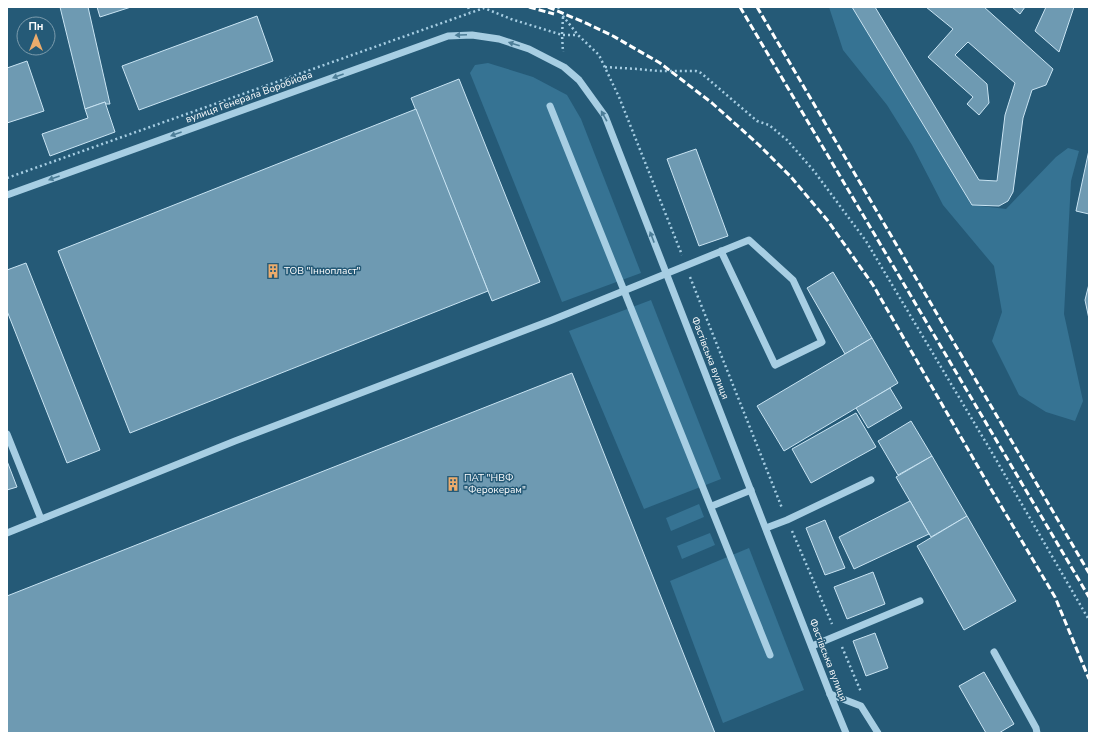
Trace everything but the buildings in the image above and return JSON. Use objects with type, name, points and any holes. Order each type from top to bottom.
[{"type":"street","name":"вулиця Генерала Воробйова","points":[[7,195],[448,36],[472,35],[499,40]]},
{"type":"street","name":"Фастівська вулиця","points":[[499,40],[529,49],[564,67],[579,80],[605,116],[846,733]]},
{"type":"street","points":[[550,106],[712,506],[770,655]]},
{"type":"street","points":[[7,533],[235,441],[552,320],[666,273],[686,266],[721,251],[749,240],[793,280],[822,342],[775,365],[721,251]]},
{"type":"street","points":[[7,434],[41,519]]},
{"type":"street","points":[[766,528],[787,520],[871,480]]},
{"type":"street","points":[[712,506],[751,490]]},
{"type":"street","points":[[812,646],[920,600]]},
{"type":"street","points":[[994,652],[1036,728],[1037,733]]},
{"type":"street","points":[[830,694],[861,706],[878,733]]},
{"type":"path","points":[[468,7],[470,12]]},
{"type":"path","points":[[558,7],[578,35],[598,55],[619,97],[787,520],[864,698]]},
{"type":"path","points":[[7,178],[484,8],[512,19],[562,35],[578,35]]},
{"type":"path","points":[[563,16],[562,35],[564,67]]},
{"type":"path","points":[[604,67],[701,72],[757,121],[769,125],[787,140],[814,171],[866,241],[991,451],[1089,620]]},
{"type":"shaded area","points":[[829,7],[852,7],[972,205],[1006,209],[1056,157],[1068,148],[1079,151],[1071,181],[1064,314],[1083,401],[1075,421],[1046,412],[1019,395],[992,341],[1002,312],[994,266],[943,205],[912,145],[887,105],[843,50]]},
{"type":"shaded area","points":[[488,63],[533,77],[567,95],[581,119],[641,273],[562,302],[470,73],[475,65]]},
{"type":"shaded area","points":[[651,300],[721,479],[644,509],[569,331]]},
{"type":"shaded area","points":[[699,504],[704,517],[671,531],[666,518]]},
{"type":"shaded area","points":[[710,533],[715,545],[682,559],[677,546]]},
{"type":"shaded area","points":[[749,548],[804,690],[723,723],[670,581]]},
{"type":"railway","points":[[529,7],[554,14]]},
{"type":"railway","points":[[548,7],[613,36],[660,63],[712,103],[759,145],[791,177],[828,221],[873,285],[1055,597],[1089,679]]},
{"type":"railway","points":[[740,7],[1089,597]]},
{"type":"railway","points":[[757,7],[1089,573]]},
{"type":"place","name":"ТОВ \"Іннопласт\"","points":[[273,271]]},
{"type":"place","name":"ПАТ \"НВФ \"Ферокерам\"","points":[[453,484]]}]
